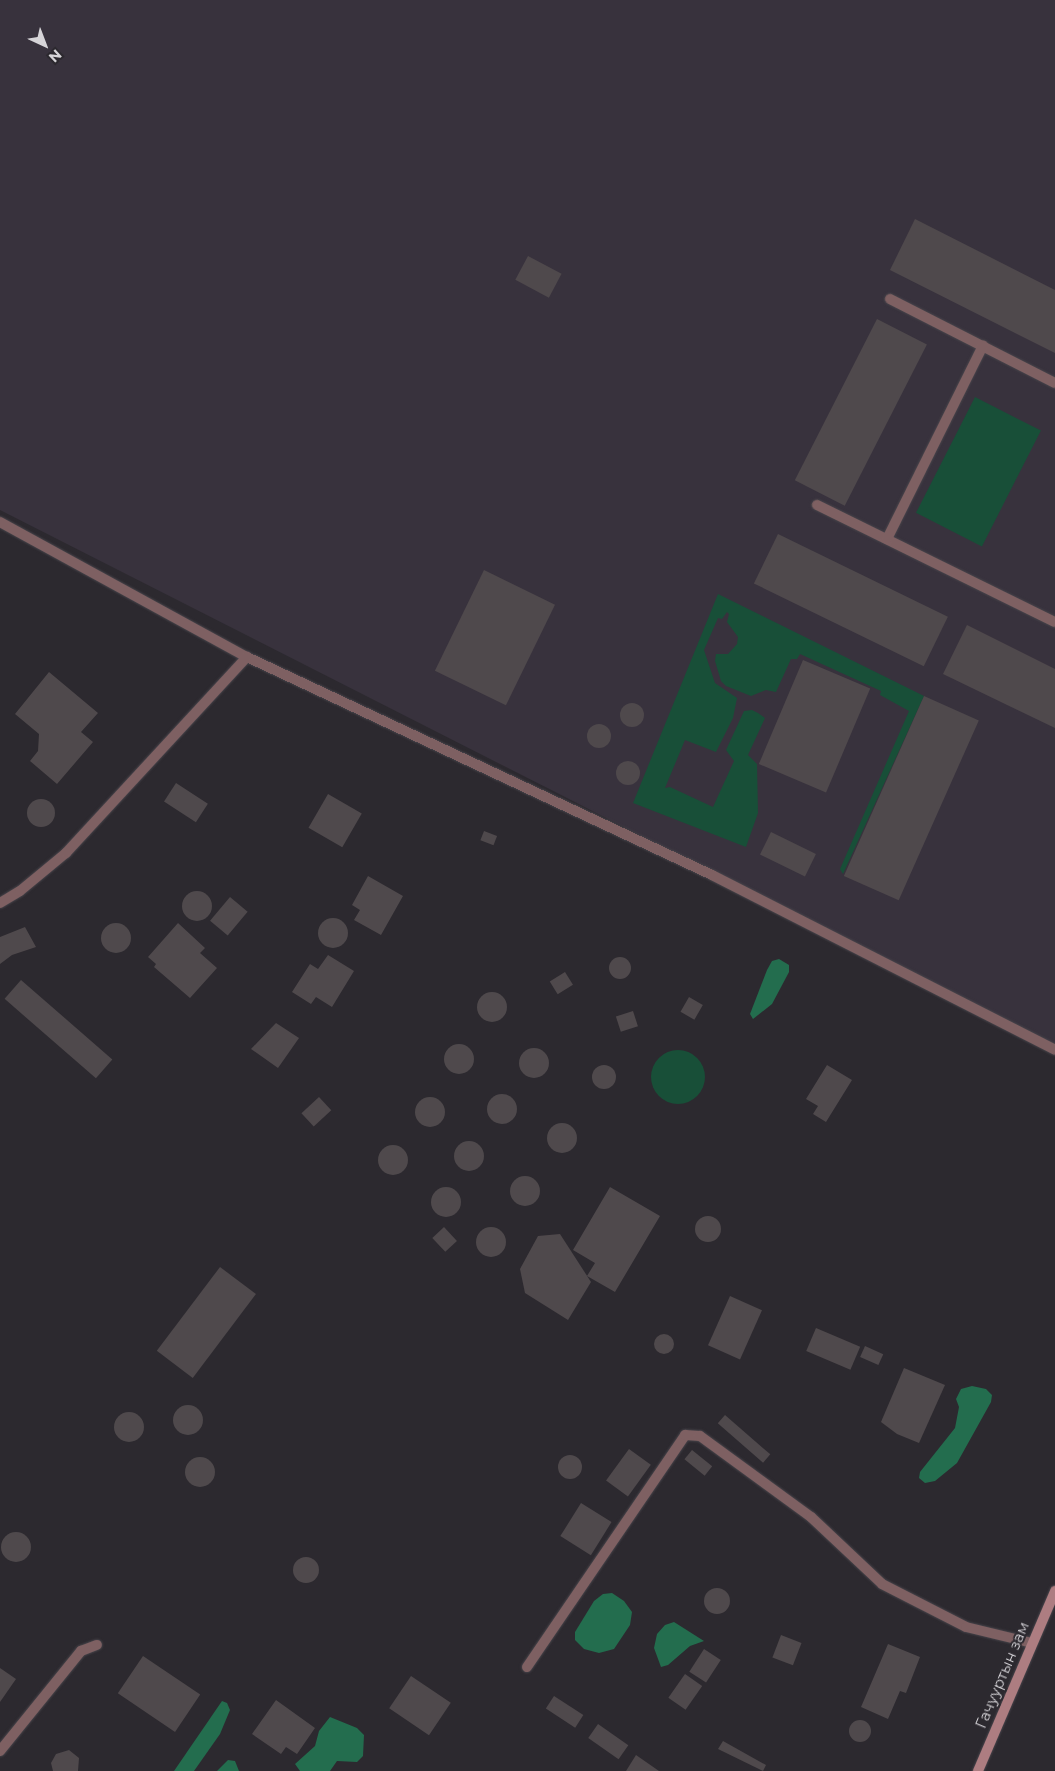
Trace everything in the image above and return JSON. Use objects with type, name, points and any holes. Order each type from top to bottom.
[{"type":"main road","name":"Гачууртын зам","points":[[978,1771],[1055,1591]]},
{"type":"street","points":[[890,299],[1055,383]]},
{"type":"street","points":[[887,539],[983,346]]},
{"type":"street","points":[[817,505],[1055,622]]},
{"type":"street","points":[[0,522],[247,657],[712,874],[1055,1050]]},
{"type":"street","points":[[0,903],[20,892],[66,853],[247,657]]},
{"type":"street","points":[[527,1667],[685,1435],[700,1436],[811,1518],[882,1584],[966,1627],[1032,1643]]},
{"type":"street","points":[[0,1751],[81,1651],[97,1645]]},
{"type":"shaded area","points":[[0,0],[1055,0],[1055,1046],[0,510]]},
{"type":"green space","points":[[975,397],[1041,431],[982,546],[916,513]]},
{"type":"green space","points":[[718,594],[924,696],[843,874],[840,869],[909,711],[880,695],[881,691],[800,654],[797,659],[791,659],[776,692],[766,690],[751,696],[726,686],[721,681],[715,661],[716,654],[728,654],[737,644],[738,637],[727,622],[729,614],[727,612],[722,619],[718,618],[704,650],[715,683],[737,698],[733,718],[716,752],[685,740],[665,788],[670,787],[713,807],[734,761],[726,750],[744,711],[752,710],[765,718],[748,755],[757,764],[758,813],[746,847],[633,803]]},
{"type":"green space","points":[[779,959],[789,965],[789,972],[772,1004],[753,1019],[750,1014],[767,970],[772,961]]},
{"type":"green space","points":[[673,1050],[683,1050],[693,1054],[701,1062],[705,1077],[701,1092],[693,1100],[683,1104],[673,1104],[663,1100],[655,1092],[651,1082],[651,1072],[655,1062],[663,1054]]},
{"type":"green space","points":[[972,1386],[986,1389],[992,1395],[991,1402],[957,1463],[935,1481],[925,1483],[919,1478],[920,1472],[955,1428],[959,1407],[956,1399],[961,1389]]},
{"type":"green space","points":[[612,1593],[624,1601],[632,1612],[630,1625],[614,1649],[599,1653],[584,1649],[575,1640],[575,1632],[594,1601],[603,1594]]},
{"type":"green space","points":[[674,1622],[704,1641],[690,1646],[668,1665],[661,1667],[654,1648],[657,1634],[665,1625]]},
{"type":"green space","points":[[222,1701],[227,1703],[230,1710],[220,1734],[194,1771],[174,1771]]},
{"type":"green space","points":[[330,1717],[357,1728],[364,1735],[363,1756],[357,1762],[337,1761],[330,1771],[300,1771],[295,1764],[315,1746],[319,1731]]},
{"type":"green space","points":[[228,1760],[235,1761],[239,1771],[217,1771]]},
{"type":"building","points":[[915,219],[1055,290],[1055,353],[890,270]]},
{"type":"building","points":[[528,256],[562,274],[549,298],[515,280]]},
{"type":"building","points":[[877,319],[927,344],[845,506],[795,480]]},
{"type":"building","points":[[778,534],[948,617],[924,666],[754,583]]},
{"type":"building","points":[[484,570],[555,605],[506,705],[435,671]]},
{"type":"building","points":[[967,625],[1055,669],[1055,728],[943,674]]},
{"type":"building","points":[[803,660],[870,689],[826,793],[759,764]]},
{"type":"building","points":[[49,672],[98,713],[81,732],[93,742],[57,784],[30,761],[38,751],[39,734],[15,714]]},
{"type":"building","points":[[924,696],[979,720],[899,900],[844,876]]},
{"type":"building","points":[[632,703],[641,706],[644,715],[641,724],[632,727],[623,724],[620,715],[623,706]]},
{"type":"building","points":[[599,724],[608,727],[611,736],[608,745],[599,748],[590,745],[587,736],[590,727]]},
{"type":"building","points":[[628,761],[637,764],[640,773],[637,782],[628,785],[619,782],[616,773],[619,764]]},
{"type":"building","points":[[176,783],[208,804],[196,822],[164,801]]},
{"type":"building","points":[[328,794],[362,814],[342,847],[308,828]]},
{"type":"building","points":[[41,799],[51,803],[55,813],[51,823],[41,827],[31,823],[27,813],[31,803]]},
{"type":"building","points":[[484,831],[497,836],[493,845],[480,840]]},
{"type":"building","points":[[771,832],[816,854],[805,876],[760,854]]},
{"type":"building","points":[[368,876],[403,896],[381,935],[354,920],[360,910],[352,905]]},
{"type":"building","points":[[197,891],[207,896],[212,906],[207,916],[197,921],[187,916],[182,906],[187,896]]},
{"type":"building","points":[[230,897],[248,912],[228,936],[210,921]]},
{"type":"building","points":[[333,918],[343,923],[348,933],[343,943],[333,948],[323,943],[318,933],[323,923]]},
{"type":"building","points":[[116,923],[126,928],[131,938],[126,948],[116,953],[106,948],[101,938],[106,928]]},
{"type":"building","points":[[178,923],[205,948],[200,953],[217,968],[190,998],[154,967],[156,964],[148,957]]},
{"type":"building","points":[[25,927],[36,947],[12,955],[0,964],[0,937]]},
{"type":"building","points":[[328,955],[354,971],[332,1007],[316,997],[311,1004],[292,992],[310,964],[318,969]]},
{"type":"building","points":[[620,957],[628,960],[631,968],[628,976],[620,979],[612,976],[609,968],[612,960]]},
{"type":"building","points":[[565,972],[573,985],[558,994],[550,982]]},
{"type":"building","points":[[21,980],[112,1059],[96,1078],[5,999]]},
{"type":"building","points":[[492,992],[498,993],[506,1001],[506,1013],[498,1021],[492,1022],[486,1021],[478,1013],[477,1007],[478,1001],[486,993]]},
{"type":"building","points":[[689,997],[703,1005],[694,1020],[680,1012]]},
{"type":"building","points":[[633,1011],[638,1026],[621,1032],[616,1017]]},
{"type":"building","points":[[276,1023],[299,1038],[278,1068],[251,1049]]},
{"type":"building","points":[[459,1044],[465,1045],[473,1053],[473,1065],[465,1073],[459,1074],[453,1073],[445,1065],[444,1059],[445,1053],[453,1045]]},
{"type":"building","points":[[534,1048],[540,1049],[548,1057],[548,1069],[540,1077],[534,1078],[528,1077],[520,1069],[519,1063],[520,1057],[528,1049]]},
{"type":"building","points":[[604,1065],[612,1069],[616,1077],[612,1085],[604,1089],[596,1085],[592,1077],[596,1069]]},
{"type":"building","points":[[827,1065],[852,1080],[826,1122],[813,1114],[818,1106],[806,1099]]},
{"type":"building","points":[[502,1094],[512,1099],[517,1109],[512,1119],[502,1124],[492,1119],[487,1109],[492,1099]]},
{"type":"building","points":[[319,1097],[331,1110],[314,1127],[301,1113]]},
{"type":"building","points":[[430,1097],[440,1102],[445,1112],[440,1122],[430,1127],[420,1122],[415,1112],[420,1102]]},
{"type":"building","points":[[562,1123],[572,1128],[577,1138],[572,1148],[562,1153],[552,1148],[547,1138],[552,1128]]},
{"type":"building","points":[[469,1141],[479,1146],[484,1156],[479,1166],[469,1171],[459,1166],[454,1156],[459,1146]]},
{"type":"building","points":[[393,1145],[399,1146],[407,1154],[407,1166],[399,1174],[393,1175],[387,1174],[379,1166],[378,1160],[379,1154],[387,1146]]},
{"type":"building","points":[[525,1176],[531,1177],[539,1185],[539,1197],[531,1205],[525,1206],[519,1205],[511,1197],[510,1191],[511,1185],[519,1177]]},
{"type":"building","points":[[446,1187],[456,1192],[461,1202],[456,1212],[446,1217],[436,1212],[431,1202],[436,1192]]},
{"type":"building","points":[[610,1187],[660,1216],[615,1292],[587,1276],[595,1263],[573,1250]]},
{"type":"building","points":[[708,1216],[717,1220],[721,1229],[717,1238],[708,1242],[699,1238],[695,1229],[699,1220]]},
{"type":"building","points":[[444,1227],[457,1241],[445,1252],[432,1238]]},
{"type":"building","points":[[491,1227],[497,1228],[505,1236],[505,1248],[497,1256],[491,1257],[485,1256],[477,1248],[476,1242],[477,1236],[485,1228]]},
{"type":"building","points":[[560,1234],[591,1282],[568,1320],[525,1293],[520,1269],[538,1236]]},
{"type":"building","points":[[220,1267],[256,1294],[193,1378],[157,1351]]},
{"type":"building","points":[[730,1296],[762,1310],[740,1360],[708,1345]]},
{"type":"building","points":[[816,1328],[860,1347],[850,1370],[806,1351]]},
{"type":"building","points":[[664,1334],[671,1337],[674,1344],[671,1351],[664,1354],[657,1351],[654,1344],[657,1337]]},
{"type":"building","points":[[865,1346],[883,1354],[878,1365],[860,1357]]},
{"type":"building","points":[[904,1368],[945,1385],[919,1443],[897,1434],[881,1422]]},
{"type":"building","points":[[188,1405],[194,1406],[202,1414],[202,1426],[194,1434],[188,1435],[182,1434],[174,1426],[173,1420],[174,1414],[182,1406]]},
{"type":"building","points":[[129,1412],[139,1417],[144,1427],[139,1437],[129,1442],[119,1437],[114,1427],[119,1417]]},
{"type":"building","points":[[725,1415],[770,1454],[763,1463],[718,1423]]},
{"type":"building","points":[[629,1449],[651,1465],[628,1496],[606,1481]]},
{"type":"building","points":[[692,1450],[712,1466],[705,1476],[684,1459]]},
{"type":"building","points":[[570,1455],[579,1458],[582,1467],[579,1476],[570,1479],[561,1476],[558,1467],[561,1458]]},
{"type":"building","points":[[200,1457],[210,1462],[215,1472],[210,1482],[200,1487],[190,1482],[185,1472],[190,1462]]},
{"type":"building","points":[[581,1503],[612,1522],[591,1555],[560,1536]]},
{"type":"building","points":[[16,1532],[22,1533],[30,1541],[30,1553],[22,1561],[16,1562],[10,1561],[2,1553],[1,1547],[2,1541],[10,1533]]},
{"type":"building","points":[[306,1557],[315,1561],[319,1570],[315,1579],[306,1583],[297,1579],[293,1570],[297,1561]]},
{"type":"building","points":[[717,1588],[726,1592],[730,1601],[726,1610],[717,1614],[708,1610],[704,1601],[708,1592]]},
{"type":"building","points":[[781,1635],[802,1643],[793,1665],[772,1657]]},
{"type":"building","points":[[888,1644],[920,1657],[906,1693],[900,1691],[888,1719],[861,1707]]},
{"type":"building","points":[[704,1649],[721,1660],[706,1683],[689,1672]]},
{"type":"building","points":[[143,1656],[200,1695],[175,1732],[118,1693]]},
{"type":"building","points":[[0,1668],[16,1679],[0,1702]]},
{"type":"building","points":[[685,1674],[702,1686],[686,1710],[668,1698]]},
{"type":"building","points":[[411,1676],[451,1703],[429,1735],[389,1708]]},
{"type":"building","points":[[554,1696],[583,1715],[575,1728],[546,1709]]},
{"type":"building","points":[[276,1700],[315,1728],[297,1754],[286,1747],[281,1754],[252,1734]]},
{"type":"building","points":[[860,1720],[868,1723],[871,1731],[868,1739],[860,1742],[852,1739],[849,1731],[852,1723]]},
{"type":"building","points":[[598,1724],[628,1745],[619,1759],[588,1738]]},
{"type":"building","points":[[723,1741],[766,1765],[763,1771],[718,1749]]},
{"type":"building","points":[[69,1750],[79,1758],[78,1771],[53,1771],[51,1763],[56,1754]]},
{"type":"building","points":[[636,1755],[659,1771],[626,1771]]}]
